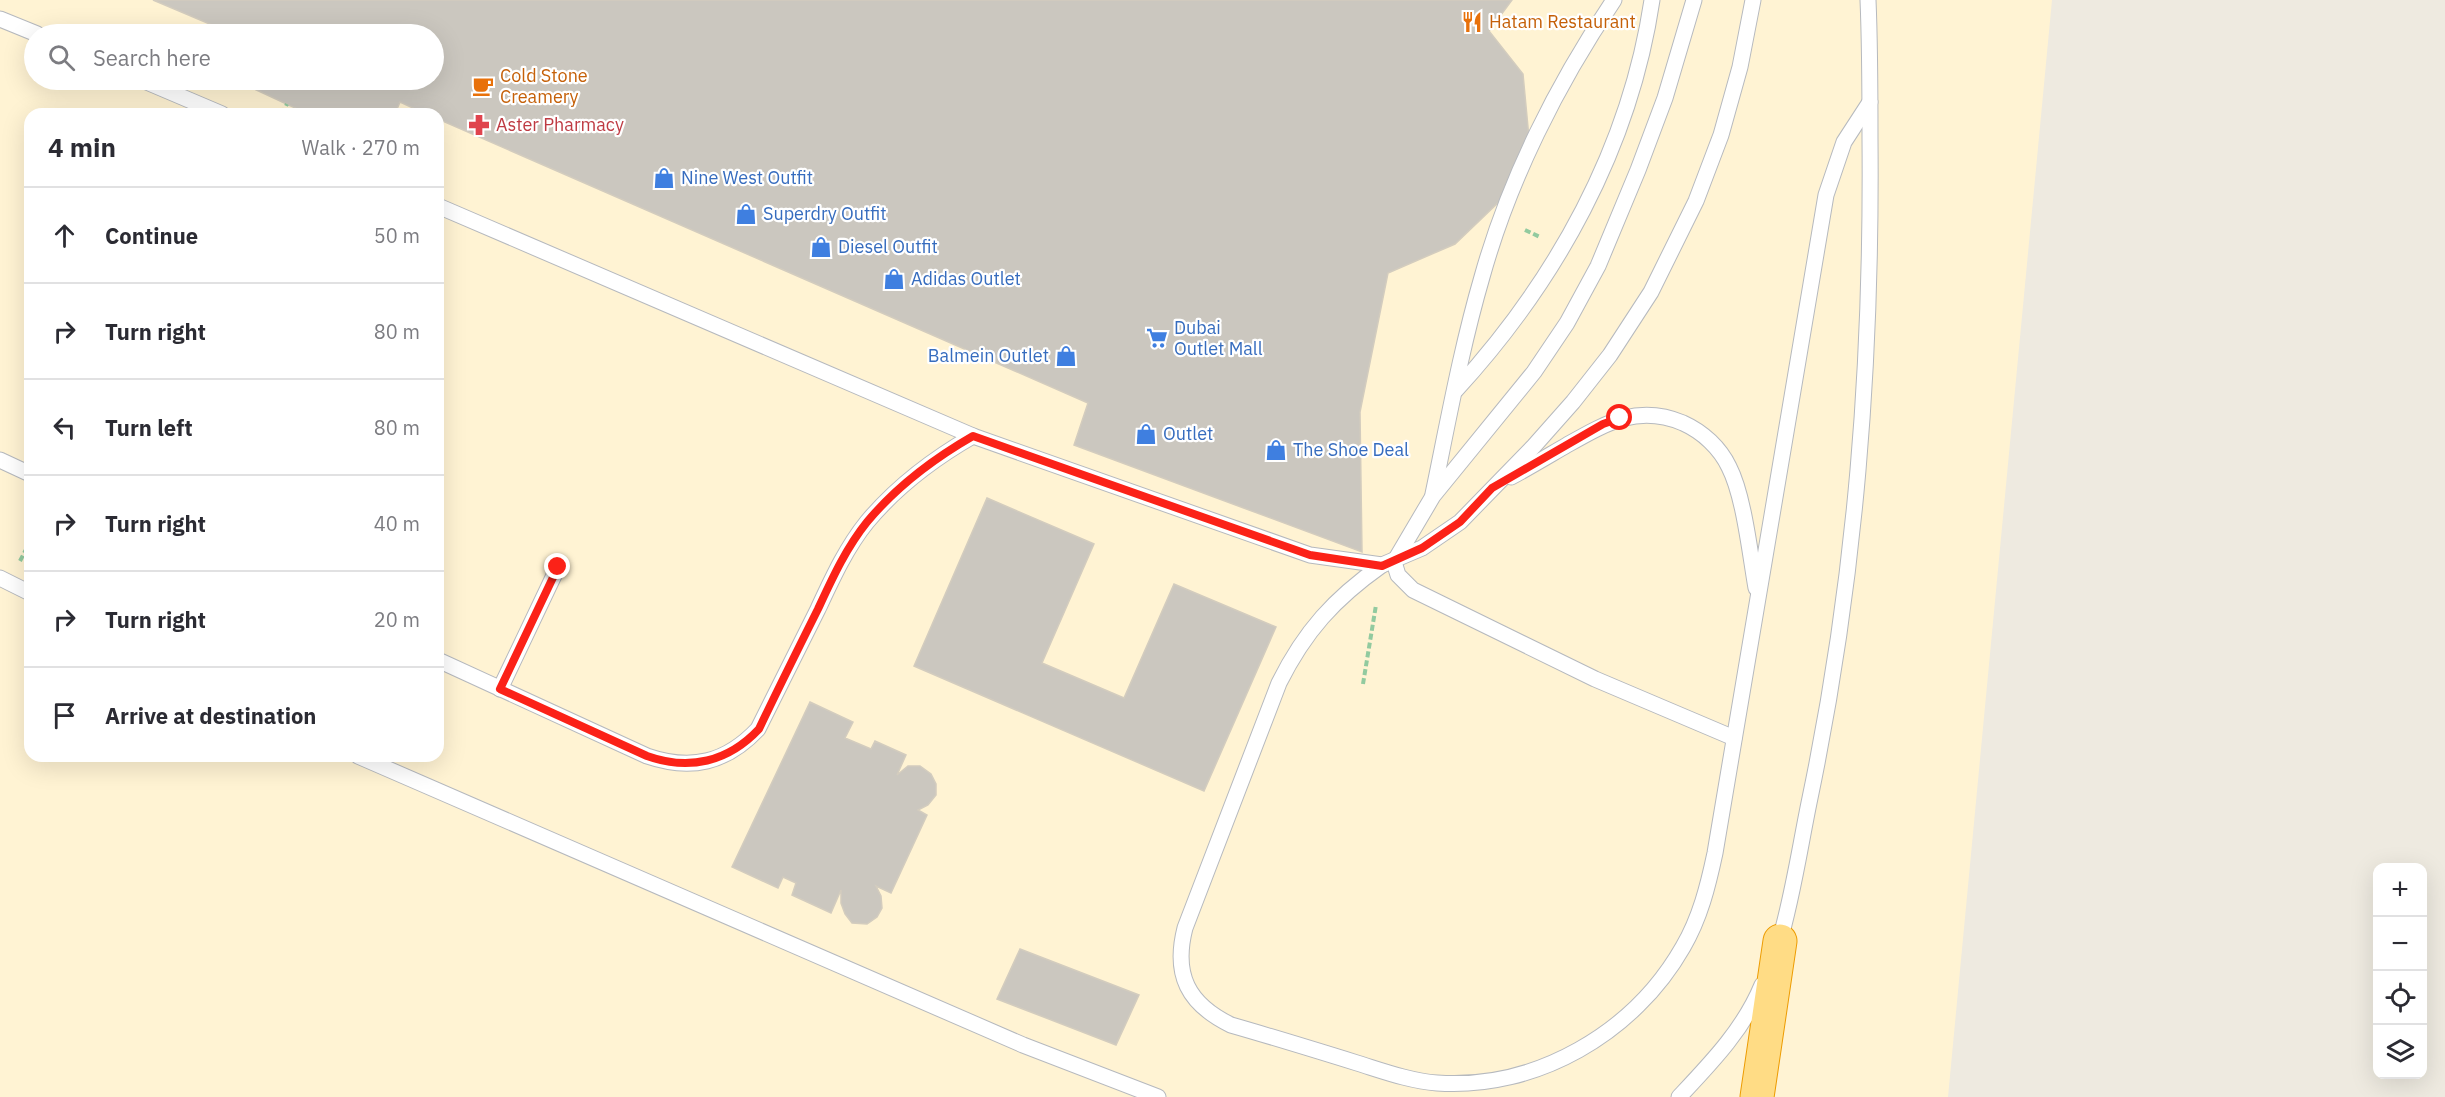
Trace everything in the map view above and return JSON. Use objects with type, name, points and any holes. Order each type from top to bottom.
[{"type":"highway","points":[[1757,1097],[1780,941]]},
{"type":"lane","points":[[1433,496],[1454,392],[1482,275],[1510,198],[1545,118],[1614,0]]},
{"type":"lane","points":[[1454,392],[1513,324],[1563,249],[1612,149],[1646,43],[1652,0]]},
{"type":"lane","points":[[1388,564],[1433,496],[1534,372],[1567,323],[1598,266],[1661,108],[1694,0]]},
{"type":"lane","points":[[1753,0],[1740,68],[1721,135],[1696,201],[1661,273],[1610,355],[1574,402],[1477,505],[1451,528],[1422,548],[1388,564],[1356,584],[1332,604],[1311,629],[1279,683],[1185,928],[1180,947],[1182,972],[1187,986],[1197,1003],[1212,1016],[1231,1025],[1406,1078],[1436,1083],[1502,1079],[1565,1058],[1594,1042],[1645,1000],[1666,974],[1684,947],[1698,916],[1708,885],[1826,195],[1844,142],[1870,102]]},
{"type":"lane","points":[[1679,1097],[1722,1053],[1756,1000],[1780,941],[1822,742],[1850,557],[1860,465],[1868,346],[1871,228],[1868,0]]},
{"type":"lane","points":[[0,19],[24,29]]},
{"type":"lane","points":[[166,90],[208,108]]},
{"type":"lane","points":[[444,209],[973,436],[1310,555],[1388,564],[1402,581],[1420,594],[1595,679],[1734,738]]},
{"type":"lane","points":[[1492,488],[1603,424],[1638,415],[1656,415],[1675,420],[1691,427],[1706,438],[1729,466],[1736,483],[1758,597]]},
{"type":"lane","points":[[444,663],[663,762],[699,763],[716,759],[747,742],[759,729],[847,550],[867,523],[915,473],[943,453],[973,436]]},
{"type":"lane","points":[[0,460],[24,471]]},
{"type":"lane","points":[[500,689],[558,567]]},
{"type":"lane","points":[[0,578],[24,590]]},
{"type":"lane","points":[[372,762],[1012,1040],[1158,1097]]},
{"type":"path","points":[[285,108],[287,104]]},
{"type":"path","points":[[1363,684],[1388,564]]},
{"type":"shaded area","points":[[0,0],[2052,0],[1948,1097],[0,1097]]},
{"type":"building","name":"Dubai Outlet Mall","points":[[153,0],[1512,0],[1489,31],[1523,74],[1529,138],[1504,197],[1455,244],[1388,273],[1360,412],[1362,552],[1074,445],[1088,403],[444,122],[444,108],[413,108],[400,102],[398,108],[295,108],[256,90],[444,90],[444,24],[210,24]]},
{"type":"building","points":[[987,498],[1094,544],[1042,663],[1124,698],[1174,584],[1276,627],[1204,791],[914,666]]},
{"type":"building","points":[[810,702],[853,722],[845,738],[871,749],[875,741],[906,755],[897,775],[908,766],[920,766],[931,774],[936,784],[936,795],[928,805],[918,810],[927,815],[891,893],[876,886],[881,896],[882,908],[877,917],[867,924],[852,923],[845,914],[841,903],[841,890],[831,913],[792,895],[796,883],[783,877],[778,888],[732,867]]},
{"type":"building","points":[[1020,949],[1139,995],[1116,1045],[997,999]]},
{"type":"place","name":"Hatam Restaurant","points":[[1472,22]]},
{"type":"place","name":"Cold Stone Creamery","points":[[483,86]]},
{"type":"place","name":"Aster Pharmacy","points":[[479,125]]},
{"type":"place","name":"Nine West Outfit","points":[[664,178]]},
{"type":"place","name":"Superdry Outfit","points":[[746,214]]},
{"type":"place","name":"Diesel Outfit","points":[[821,247]]},
{"type":"place","name":"Adidas Outlet","points":[[894,279]]},
{"type":"place","name":"Dubai Outlet Mall","points":[[1157,338]]},
{"type":"place","name":"Balmein Outlet","points":[[1066,356]]},
{"type":"place","name":"Outlet","points":[[1146,434]]},
{"type":"place","name":"The Shoe Deal","points":[[1276,450]]},
{"type":"route","points":[[558,567],[500,689],[663,762],[699,763],[732,752],[747,742],[759,729],[847,550],[867,523],[915,473],[943,453],[973,436],[1310,555],[1382,566],[1422,548],[1442,535],[1460,522],[1492,488],[1603,424],[1620,418]]}]
